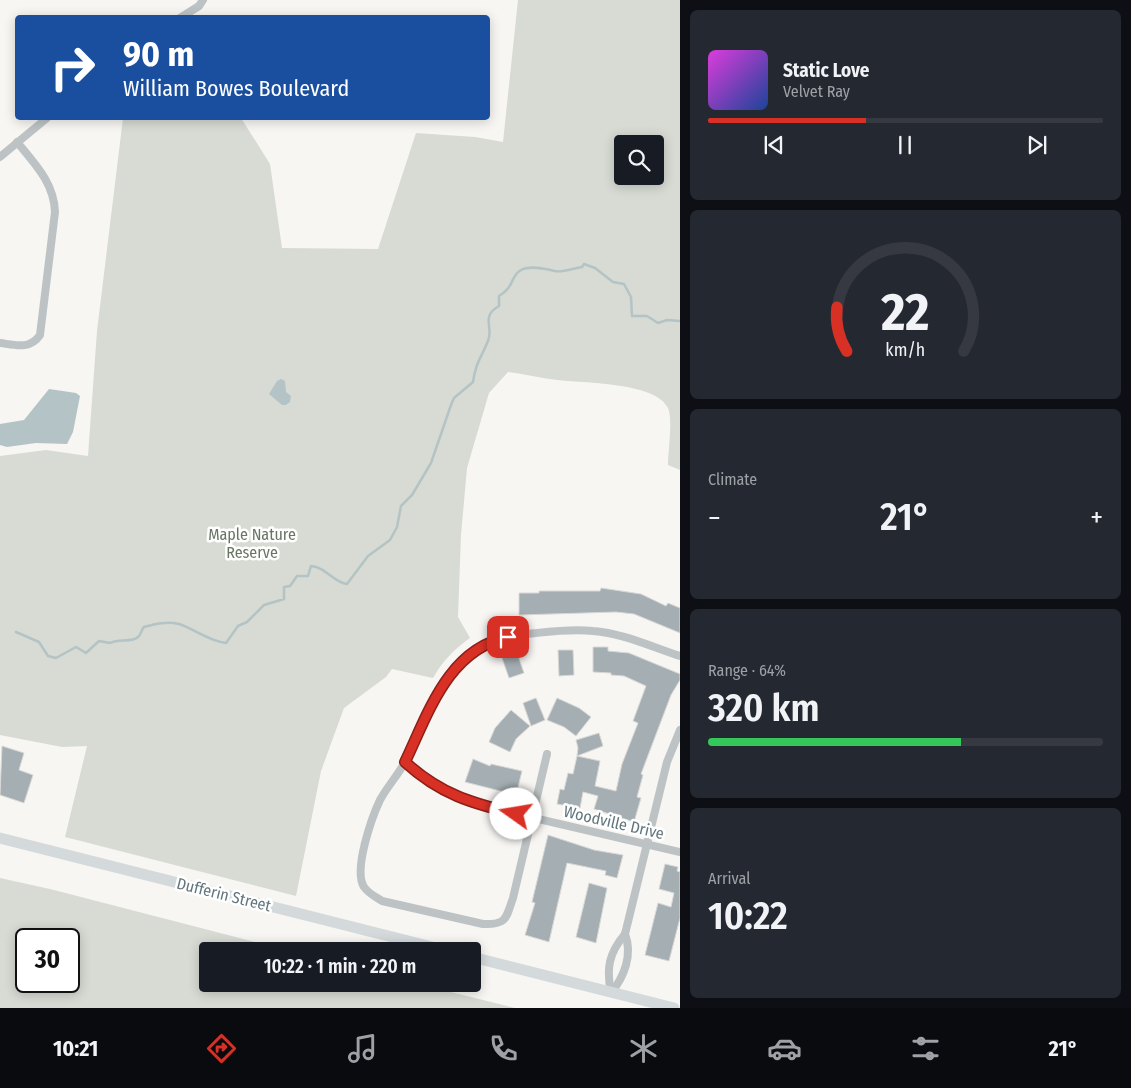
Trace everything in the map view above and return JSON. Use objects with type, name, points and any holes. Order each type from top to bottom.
[{"type":"main road","name":"Dufferin Street","points":[[0,838],[412,942]]},
{"type":"main road","points":[[481,960],[674,1008]]},
{"type":"street","points":[[185,15],[199,6],[203,0]]},
{"type":"street","points":[[0,157],[44,120]]},
{"type":"street","points":[[0,343],[26,346],[34,342],[40,335],[55,212],[54,198],[46,178],[17,142]]},
{"type":"street","points":[[547,754],[513,898],[504,921],[497,925],[483,924],[382,900],[370,894],[363,886],[361,873],[365,845],[381,798],[405,762],[450,674],[469,656],[496,639],[520,634],[566,630],[594,631],[625,638],[680,656]]},
{"type":"street","points":[[610,993],[608,973],[614,948],[625,934],[667,762],[680,730]]},
{"type":"street","name":"Woodville Drive","points":[[405,762],[436,787],[470,803],[680,852]]},
{"type":"street","points":[[610,993],[622,979],[630,946],[625,934]]},
{"type":"green space","name":"Maple Nature Reserve","points":[[518,0],[680,0],[680,470],[668,465],[669,413],[668,408],[661,399],[649,393],[617,385],[557,380],[508,372],[489,393],[467,468],[461,535],[458,617],[470,638],[449,656],[433,678],[392,669],[386,677],[344,708],[321,771],[296,896],[65,837],[87,746],[62,747],[0,735],[0,456],[46,450],[88,456],[97,331],[123,120],[242,120],[270,164],[282,248],[378,249],[416,133],[475,137],[503,142]]},
{"type":"green space","points":[[0,878],[255,942],[199,942],[199,992],[451,992],[515,1008],[0,1008]]},
{"type":"shaded area","points":[[281,379],[285,381],[286,392],[291,396],[290,402],[286,405],[282,405],[269,394],[277,381]]},
{"type":"shaded area","points":[[49,389],[76,393],[80,396],[73,432],[67,444],[36,443],[7,447],[0,445],[0,424],[24,420]]},
{"type":"building","points":[[601,588],[641,594],[666,606],[668,603],[680,608],[680,633],[634,614],[616,612],[519,615],[519,593],[539,593],[539,591],[600,591]]},
{"type":"building","points":[[593,647],[608,647],[608,651],[629,653],[680,674],[680,680],[671,695],[641,774],[643,775],[637,797],[641,798],[634,822],[594,809],[598,796],[583,792],[580,808],[557,804],[560,789],[564,790],[568,773],[573,774],[577,756],[600,761],[595,786],[616,791],[622,764],[638,723],[633,721],[646,686],[624,676],[593,672]]},
{"type":"building","points":[[516,650],[524,673],[509,678],[501,655]]},
{"type":"building","points":[[558,650],[573,650],[574,675],[559,676]]},
{"type":"building","points":[[536,698],[545,720],[531,726],[523,703]]},
{"type":"building","points":[[557,698],[579,708],[591,717],[576,736],[564,727],[547,720]]},
{"type":"building","points":[[511,710],[530,726],[516,739],[510,752],[489,742],[495,728]]},
{"type":"building","points":[[599,733],[603,746],[577,756],[576,740]]},
{"type":"building","points":[[2,746],[24,753],[19,770],[33,775],[24,803],[0,795]]},
{"type":"building","points":[[473,759],[490,766],[491,764],[522,771],[516,795],[465,782]]},
{"type":"building","points":[[548,835],[594,850],[623,855],[617,878],[605,875],[606,871],[567,863],[549,942],[525,935],[535,903],[532,902]]},
{"type":"building","points":[[665,864],[678,867],[677,871],[680,872],[680,918],[669,961],[645,955],[658,903],[671,907],[674,893],[659,889]]},
{"type":"building","points":[[589,883],[607,888],[596,943],[576,937]]},
{"type":"waterway","points":[[16,632],[39,642],[48,656],[56,658],[76,647],[86,653],[99,641],[110,643],[135,639],[144,627],[166,623],[179,624],[213,640],[226,643],[238,626],[247,622],[264,605],[284,599],[284,587],[290,586],[297,576],[308,576],[311,566],[321,569],[338,581],[347,584],[368,556],[390,540],[397,527],[401,506],[412,495],[431,463],[454,398],[473,382],[477,365],[488,341],[490,314],[499,306],[499,296],[508,289],[515,275],[521,270],[543,268],[561,271],[582,267],[584,264],[595,268],[613,282],[624,284],[631,297],[632,316],[647,316],[658,323],[667,320],[680,321]]},
{"type":"route","points":[[508,637],[496,639],[469,656],[450,674],[434,701],[405,762],[436,787],[453,796],[470,803],[516,814]]}]
